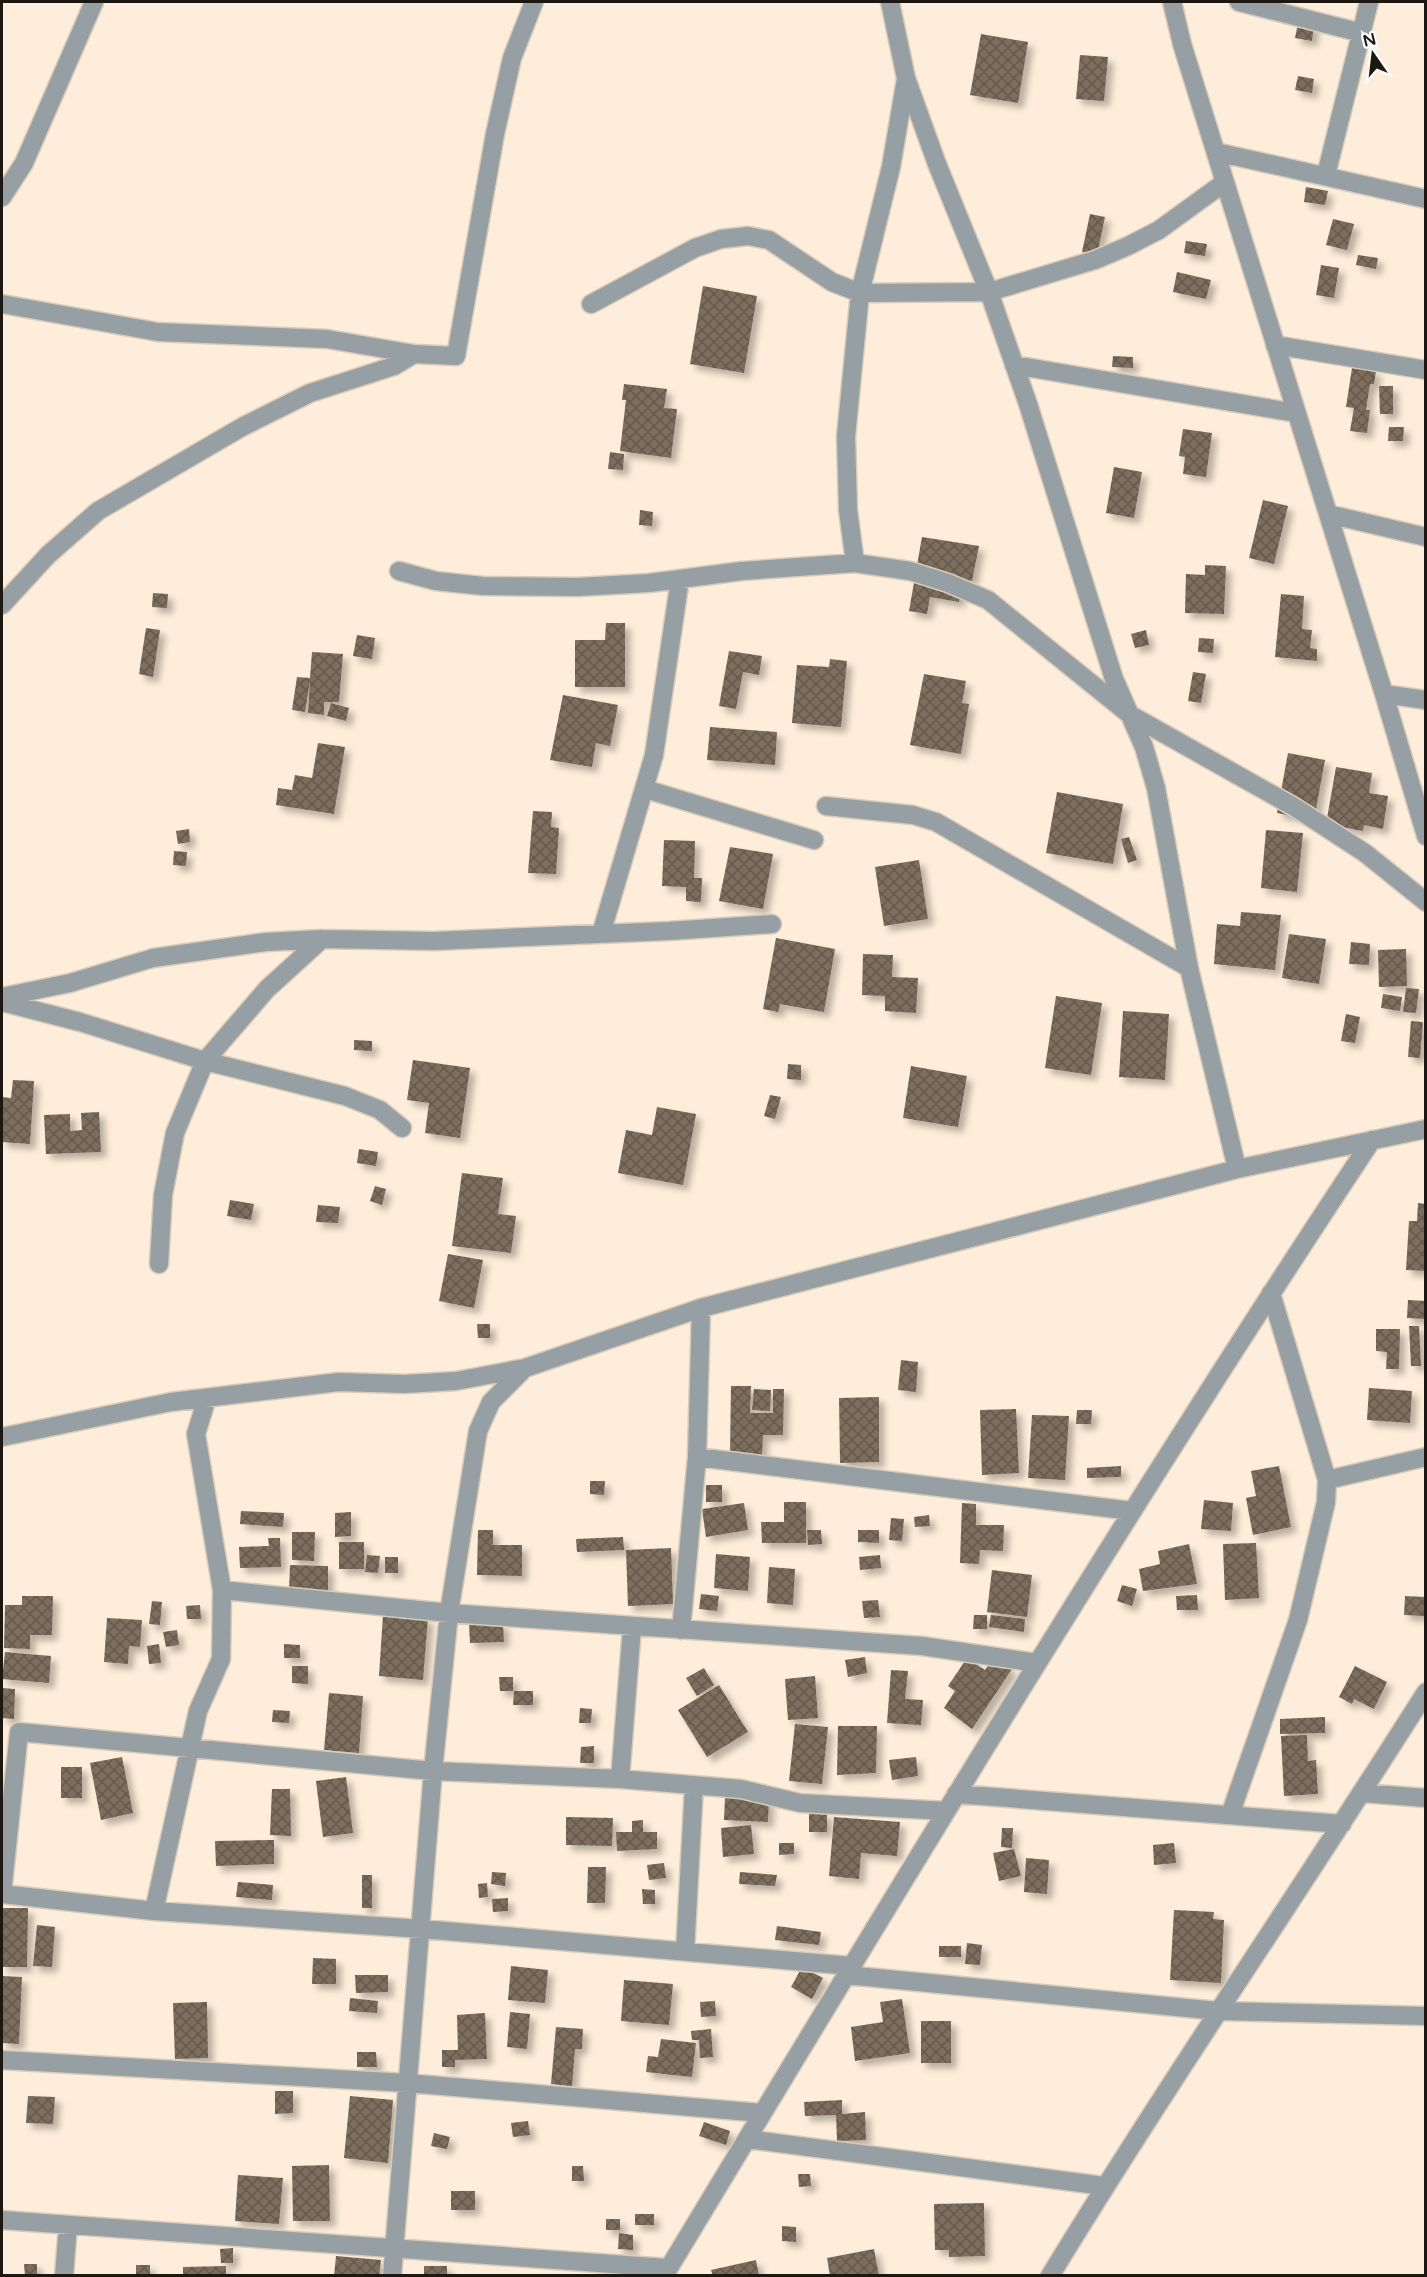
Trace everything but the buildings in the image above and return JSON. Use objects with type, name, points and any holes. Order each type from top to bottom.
[{"type":"street","points":[[2,197],[24,164],[94,2]]},
{"type":"street","points":[[2,304],[158,332],[327,339],[414,354],[456,356],[495,134],[512,58],[534,2]]},
{"type":"street","points":[[890,2],[906,78],[937,164],[989,292],[1114,679],[1144,747],[1156,788],[1189,969],[1236,1169]]},
{"type":"street","points":[[1172,2],[1225,182],[1384,694],[1425,836]]},
{"type":"street","points":[[1239,2],[1362,33]]},
{"type":"street","points":[[1326,175],[1369,2]]},
{"type":"street","points":[[855,562],[848,510],[846,436],[860,293],[891,167],[906,78]]},
{"type":"street","points":[[1216,152],[1425,199]]},
{"type":"street","points":[[591,304],[695,248],[721,239],[748,236],[769,240],[832,282],[860,293],[989,292],[1095,260],[1128,246],[1159,230],[1225,182]]},
{"type":"street","points":[[1275,345],[1425,370]]},
{"type":"street","points":[[2,605],[48,555],[98,511],[242,427],[310,393],[394,366],[414,354]]},
{"type":"street","points":[[1014,365],[1296,413]]},
{"type":"street","points":[[1328,514],[1425,537]]},
{"type":"street","points":[[399,571],[436,581],[483,586],[578,588],[855,562],[910,571],[948,583],[988,600],[1129,714],[1296,808],[1365,853],[1425,902]]},
{"type":"street","points":[[601,934],[654,754],[680,579]]},
{"type":"street","points":[[1384,694],[1425,700]]},
{"type":"street","points":[[645,789],[814,840]]},
{"type":"street","points":[[826,806],[902,813],[936,822],[1189,969]]},
{"type":"street","points":[[2,997],[59,986],[153,958],[266,942],[322,939],[434,941],[772,924]]},
{"type":"street","points":[[159,1264],[164,1195],[175,1133],[205,1061],[267,988],[322,939]]},
{"type":"street","points":[[2,1002],[80,1022],[205,1061],[345,1096],[380,1110],[402,1128]]},
{"type":"street","points":[[2,1437],[171,1402],[339,1382],[405,1384],[456,1381],[525,1368],[700,1308],[1236,1169],[1425,1130]]},
{"type":"street","points":[[2,2220],[666,2272],[1037,1663],[1270,1293],[1372,1140]]},
{"type":"street","points":[[1230,1815],[1298,1620],[1326,1503],[1327,1480],[1270,1293]]},
{"type":"street","points":[[681,1630],[697,1456],[700,1308]]},
{"type":"street","points":[[392,2276],[422,1929],[433,1771],[449,1613],[478,1431],[491,1402],[525,1368]]},
{"type":"street","points":[[154,1911],[198,1711],[221,1659],[222,1590],[196,1434],[207,1398]]},
{"type":"street","points":[[697,1456],[1132,1511]]},
{"type":"street","points":[[1327,1480],[1425,1457]]},
{"type":"street","points":[[222,1590],[449,1613],[922,1646],[1037,1663]]},
{"type":"street","points":[[620,1779],[632,1627]]},
{"type":"street","points":[[1050,2276],[1104,2186],[1342,1824],[1425,1692]]},
{"type":"street","points":[[946,1812],[800,1803],[741,1789],[620,1779],[433,1771],[19,1732],[2,1894],[154,1911],[422,1929],[685,1952],[1218,2012],[1425,2016]]},
{"type":"street","points":[[685,1952],[694,1786]]},
{"type":"street","points":[[1362,1793],[1425,1798]]},
{"type":"street","points":[[956,1794],[1342,1824]]},
{"type":"street","points":[[2,2060],[408,2083],[762,2113]]},
{"type":"street","points":[[747,2139],[1104,2186]]},
{"type":"street","points":[[64,2276],[68,2225]]}]
